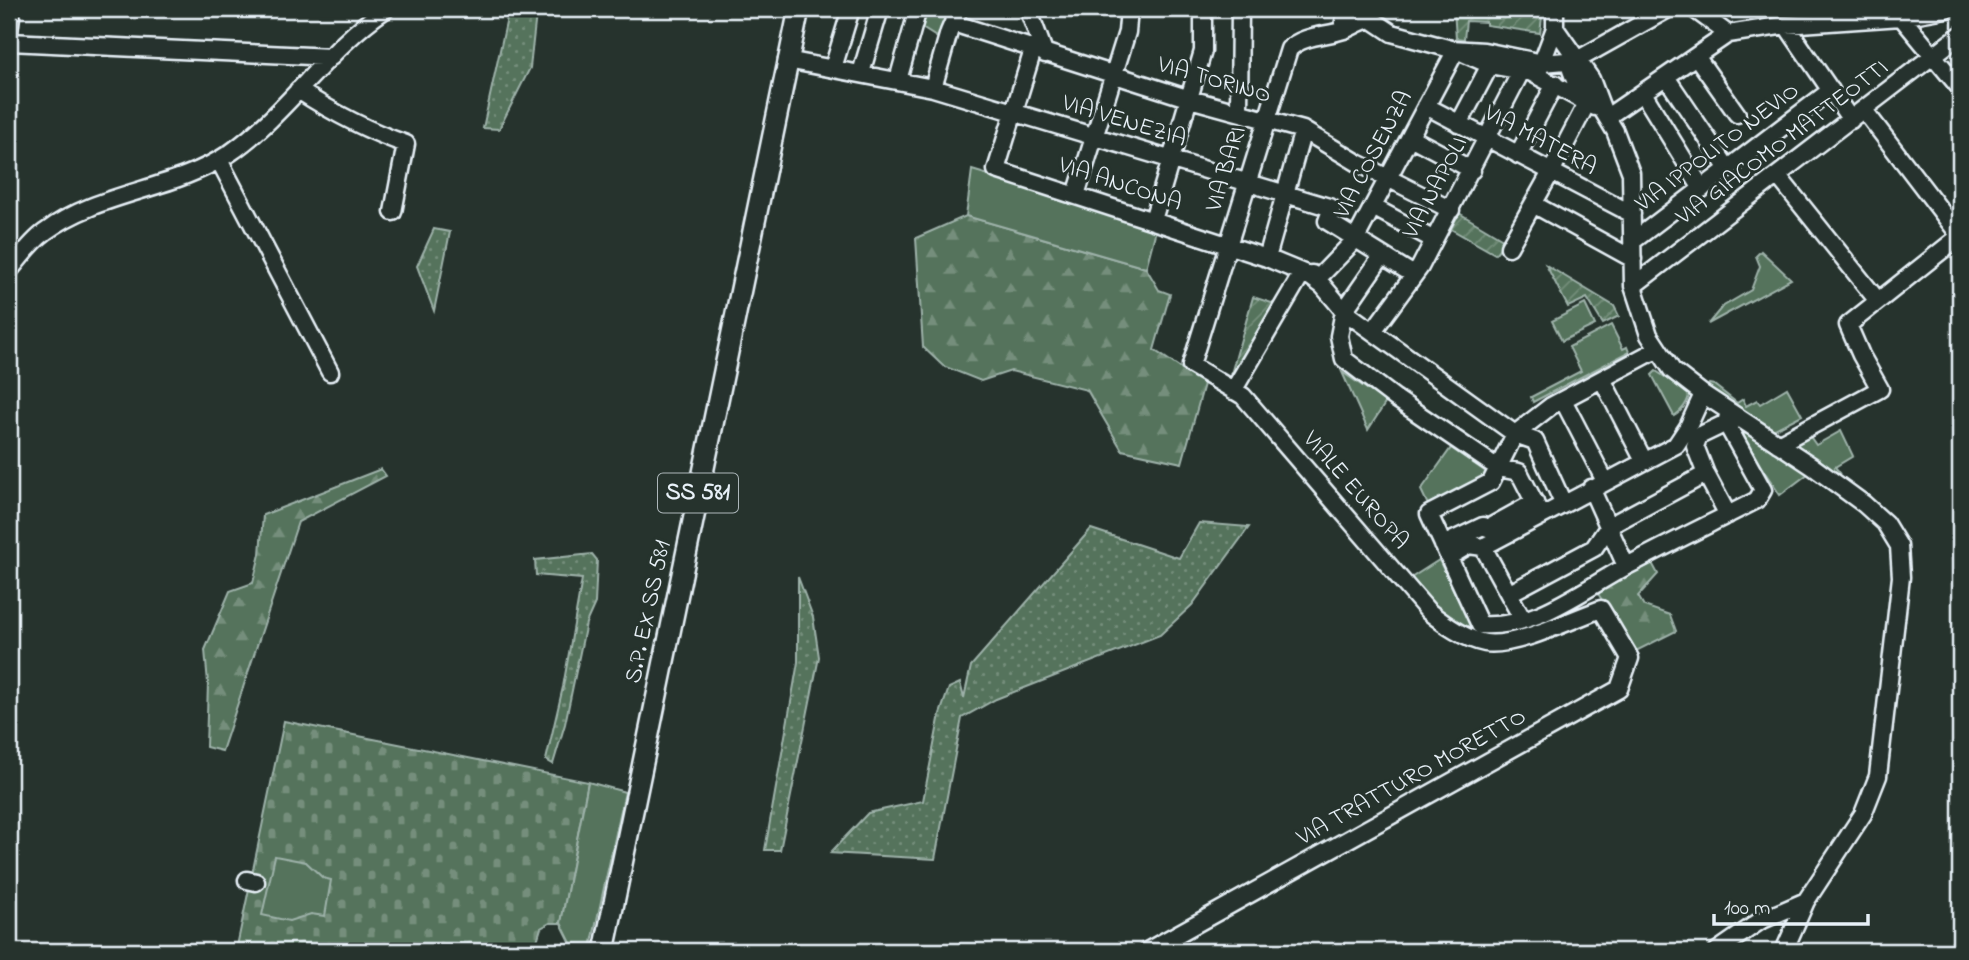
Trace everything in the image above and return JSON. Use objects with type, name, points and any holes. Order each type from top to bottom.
[{"type":"main road","points":[[790,9],[792,35]]},
{"type":"main road","points":[[792,35],[799,9]]},
{"type":"main road","name":"S.P. EX SS 581","points":[[604,951],[792,35]]},
{"type":"street","points":[[9,32],[12,9]]},
{"type":"street","points":[[9,271],[41,234],[65,219],[208,168],[254,134],[383,9]]},
{"type":"street","points":[[833,68],[852,9]]},
{"type":"street","points":[[861,73],[880,9]]},
{"type":"street","points":[[898,80],[918,9]]},
{"type":"street","points":[[1015,112],[1039,52],[1028,9]]},
{"type":"street","points":[[1076,195],[1127,32],[1129,9]]},
{"type":"street","points":[[1153,220],[1191,99],[1203,51],[1203,9]]},
{"type":"street","points":[[1239,111],[1240,9]]},
{"type":"street","points":[[1347,9],[1357,19],[1392,33],[1456,50],[1484,51],[1532,67],[1555,84],[1596,106]]},
{"type":"street","name":"VIA NAPOLI","points":[[1373,331],[1414,275],[1487,139],[1555,29],[1556,9]]},
{"type":"street","points":[[1456,50],[1490,65],[1577,66],[1607,41],[1637,28],[1668,9]]},
{"type":"street","points":[[1694,9],[1728,34]]},
{"type":"street","points":[[1509,247],[1551,172],[1596,106],[1643,93],[1728,34],[1786,25],[1946,9]]},
{"type":"street","points":[[1898,13],[1960,88]]},
{"type":"street","points":[[933,88],[956,16]]},
{"type":"street","name":"VIA TORINO","points":[[956,16],[1039,52],[1303,130],[1451,210]]},
{"type":"street","name":"VIA BARI","points":[[1191,365],[1289,49],[1296,42],[1357,19]]},
{"type":"street","points":[[1778,444],[1880,389],[1848,325],[1960,236],[1857,115],[1831,90],[1786,25]]},
{"type":"street","points":[[1555,29],[1596,106],[1615,131],[1631,173],[1633,286],[1649,335],[1658,349],[1672,370],[1727,417],[1778,444],[1864,504],[1885,523],[1899,546],[1901,577],[1878,776],[1863,814],[1806,901],[1784,951]]},
{"type":"street","name":"VIA GIACOMO MATTEOTTI","points":[[1633,286],[1960,36]]},
{"type":"street","points":[[9,42],[331,57]]},
{"type":"street","name":"VIA COSENZA","points":[[1233,391],[1301,275],[1318,278],[1355,240],[1456,50]]},
{"type":"street","points":[[1696,56],[1737,114]]},
{"type":"street","name":"VIA VENEZIA","points":[[787,60],[933,88],[1332,208],[1327,220],[1414,275]]},
{"type":"street","points":[[1459,124],[1490,65]]},
{"type":"street","points":[[1666,77],[1728,169]]},
{"type":"street","points":[[1518,155],[1555,84]]},
{"type":"street","points":[[298,90],[317,103],[379,135],[406,145],[393,212]]},
{"type":"street","name":"VIA IPPOLITO NEVIO","points":[[1633,241],[1831,90]]},
{"type":"street","points":[[1643,93],[1702,189]]},
{"type":"street","name":"VIA MATERA","points":[[1426,106],[1632,214]]},
{"type":"street","name":"VIA ANCONA","points":[[1015,112],[996,170],[1228,244],[1318,278]]},
{"type":"street","points":[[1267,258],[1303,130]]},
{"type":"street","points":[[1410,137],[1472,170]]},
{"type":"street","points":[[219,160],[330,372]]},
{"type":"street","points":[[1778,176],[1878,301]]},
{"type":"street","points":[[1533,204],[1633,259]]},
{"type":"street","points":[[1373,207],[1434,240]]},
{"type":"street","points":[[1382,256],[1345,311],[1339,336],[1344,359],[1395,398],[1498,468],[1519,472],[1538,508]]},
{"type":"street","points":[[1318,278],[1345,311],[1515,434],[1535,441],[1563,503]]},
{"type":"street","points":[[1658,349],[1551,406],[1515,434],[1491,481],[1429,514],[1480,625],[1493,626],[1558,616],[1626,566],[1757,500],[1763,489],[1727,417]]},
{"type":"street","name":"VIALE EUROPA","points":[[1191,365],[1243,396],[1428,611],[1447,626],[1486,643],[1511,642],[1558,616]]},
{"type":"street","points":[[1602,379],[1644,461]]},
{"type":"street","points":[[1446,551],[1483,526],[1488,528],[1538,508],[1563,503],[1680,441],[1703,394]]},
{"type":"street","points":[[1563,400],[1598,485],[1609,526],[1626,566]]},
{"type":"street","points":[[1727,417],[1699,436],[1695,446],[1706,474],[1728,515]]},
{"type":"street","points":[[1510,593],[1594,548],[1609,526],[1706,474]]},
{"type":"street","points":[[1446,551],[1469,545],[1483,547],[1538,508]]},
{"type":"street","points":[[1483,547],[1523,620]]},
{"type":"street","name":"VIA TRATTURO MORETTO","points":[[1147,951],[1619,689],[1630,658],[1601,609],[1558,616]]},
{"type":"street","points":[[1717,951],[1760,921],[1806,901]]},
{"type":"green space","points":[[509,9],[572,9],[571,14],[536,14],[530,68],[499,129],[483,128]]},
{"type":"green space","points":[[926,9],[952,9],[941,40],[919,26]]},
{"type":"green space","points":[[1454,9],[1542,17],[1540,33],[1486,25],[1486,22],[1466,21],[1464,39],[1456,38]]},
{"type":"green space","points":[[972,170],[1157,226],[1146,268],[966,216]]},
{"type":"green space","points":[[1459,213],[1506,241],[1495,254],[1451,229]]},
{"type":"green space","points":[[966,216],[1146,268],[1159,290],[1170,294],[1154,350],[1204,384],[1182,463],[1122,450],[1087,390],[1011,371],[981,381],[943,366],[923,347],[916,238]]},
{"type":"green space","points":[[434,229],[450,232],[434,311],[417,266]]},
{"type":"green space","points":[[1761,251],[1791,279],[1708,324],[1722,307],[1751,290],[1760,266],[1756,256]]},
{"type":"green space","points":[[1546,265],[1614,306],[1619,316],[1603,324],[1587,298],[1568,307]]},
{"type":"green space","points":[[1253,297],[1275,304],[1231,374]]},
{"type":"green space","points":[[1585,304],[1595,325],[1562,341],[1552,321]]},
{"type":"green space","points":[[1611,325],[1623,349],[1627,347],[1629,352],[1533,402],[1531,397],[1581,371],[1569,347]]},
{"type":"green space","points":[[1656,371],[1689,393],[1688,400],[1674,416],[1652,375]]},
{"type":"green space","points":[[1342,372],[1386,402],[1368,430]]},
{"type":"green space","points":[[1709,384],[1737,403],[1743,399],[1746,406],[1757,400],[1760,404],[1787,388],[1802,415],[1769,430],[1707,389]]},
{"type":"green space","points":[[1841,431],[1853,456],[1835,467],[1840,473],[1834,474],[1793,444],[1809,435],[1816,445]]},
{"type":"green space","points":[[1745,433],[1809,473],[1780,495],[1742,438]]},
{"type":"green space","points":[[1451,448],[1489,474],[1428,505],[1421,490]]},
{"type":"green space","points":[[381,469],[386,476],[298,522],[222,751],[206,747],[208,683],[205,650],[230,591],[253,583],[260,554],[263,515]]},
{"type":"green space","points":[[1199,523],[1249,527],[1192,605],[1160,635],[996,699],[962,718],[935,859],[830,853],[868,813],[923,801],[940,714],[949,688],[960,683],[964,698],[971,666],[1091,529],[1179,558]]},
{"type":"green space","points":[[592,554],[597,560],[595,603],[586,623],[565,724],[553,764],[546,760],[563,687],[582,579],[536,575],[535,560]]},
{"type":"green space","points":[[1439,560],[1474,632],[1447,616],[1411,578]]},
{"type":"green space","points":[[1652,563],[1658,574],[1638,596],[1644,606],[1670,615],[1676,631],[1634,652],[1597,592]]},
{"type":"green space","points":[[798,577],[813,617],[819,657],[780,850],[765,850],[798,662]]},
{"type":"green space","points":[[284,721],[588,782],[561,923],[550,923],[541,928],[534,951],[236,951]]},
{"type":"green space","points":[[588,782],[625,792],[591,947],[571,943],[561,923]]},
{"type":"green space","points":[[275,856],[306,862],[323,878],[331,880],[325,916],[311,914],[289,921],[262,915]]}]
